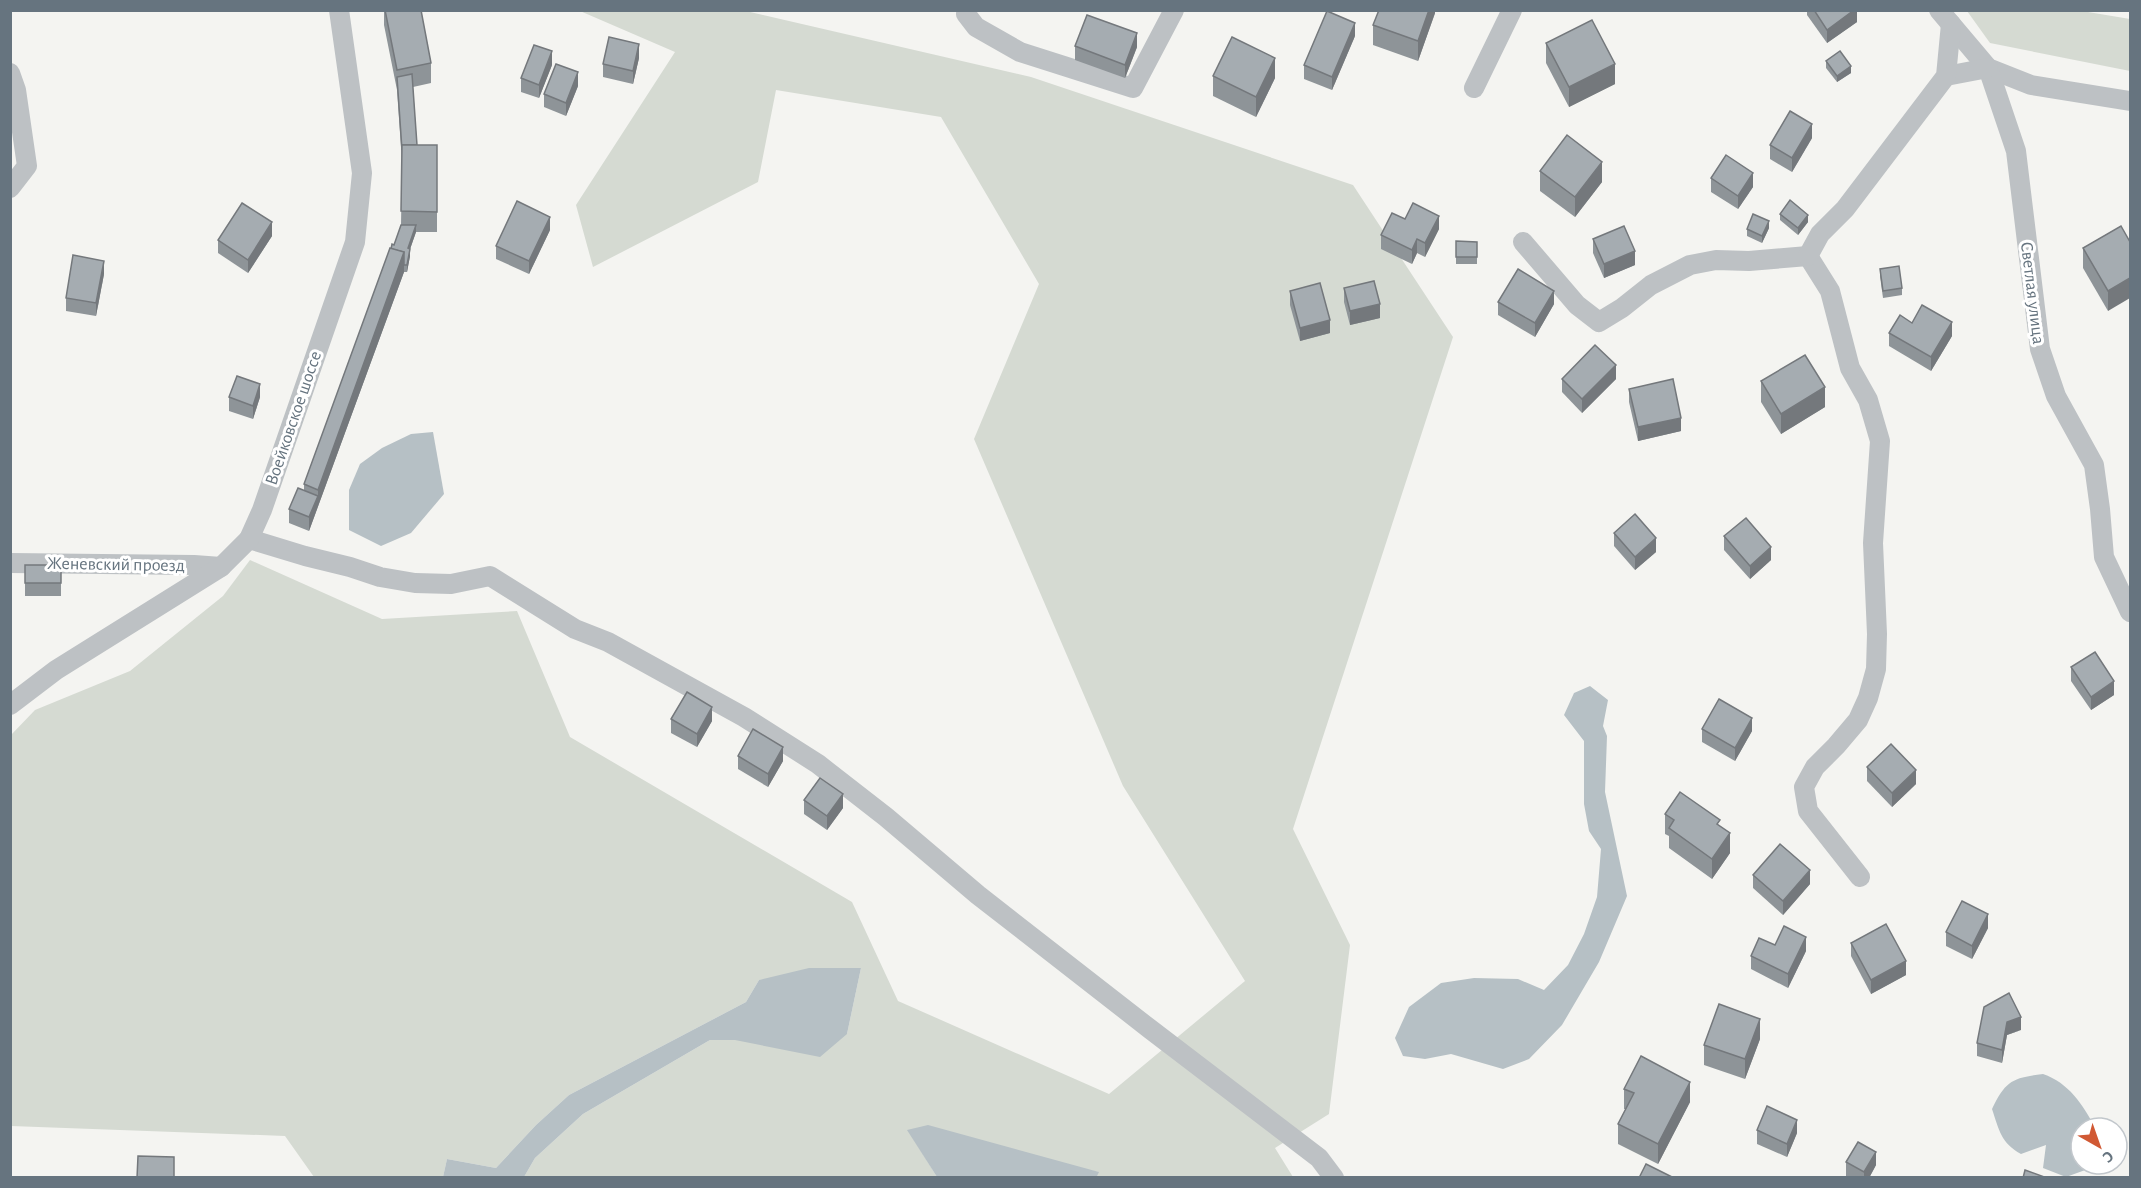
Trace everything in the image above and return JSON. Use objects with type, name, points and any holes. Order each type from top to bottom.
[{"type":"street","name":"Воейковское шоссе","points":[[10,705],[56,670],[221,567],[249,539],[262,510],[355,242],[362,173],[339,10]]},
{"type":"street","points":[[967,10],[966,14],[976,27],[1020,51],[1133,88],[1174,10]]},
{"type":"street","points":[[1474,88],[1512,10]]},
{"type":"street","points":[[1945,17],[1988,68],[2031,85],[2130,101]]},
{"type":"street","points":[[1808,256],[1820,234],[1845,208],[1946,76],[1945,17]]},
{"type":"street","points":[[1946,76],[1988,68]]},
{"type":"street","name":"Светлая улица","points":[[1988,68],[2016,152],[2040,349],[2056,396],[2094,465],[2104,557],[2130,612]]},
{"type":"street","points":[[10,73],[16,90],[27,166],[10,188]]},
{"type":"street","points":[[1523,242],[1577,304],[1599,322],[1622,308],[1651,285],[1690,264],[1716,260],[1749,261],[1808,256]]},
{"type":"street","points":[[1808,256],[1830,291],[1850,368],[1868,400],[1880,441],[1873,543],[1877,634],[1876,669],[1868,698],[1858,720],[1815,767],[1804,787],[1808,811],[1830,842],[1860,877]]},
{"type":"street","points":[[249,539],[380,577],[415,583],[451,584],[490,576],[575,629],[608,642],[744,717],[818,764],[886,817],[978,895],[1319,1158],[1334,1178]]},
{"type":"street","name":"Женевский проезд","points":[[10,562],[221,567]]},
{"type":"shaded area","points":[[580,11],[746,11],[1031,77],[1353,185],[1453,337],[1293,829],[1350,945],[1329,1114],[1275,1148],[1293,1177],[1096,1177],[1098,1172],[908,1130],[937,1177],[524,1177],[535,1158],[583,1114],[710,1040],[847,1034],[861,968],[759,980],[746,1002],[569,1095],[536,1125],[496,1168],[447,1159],[443,1177],[314,1177],[285,1136],[11,1126],[11,735],[35,710],[130,671],[223,596],[250,560],[382,619],[517,611],[570,737],[852,902],[898,1001],[1109,1094],[1245,981],[1123,786],[974,439],[1039,284],[941,117],[776,90],[758,182],[593,267],[576,205],[675,52]]},
{"type":"shaded area","points":[[1967,11],[2082,11],[2130,19],[2130,71],[1990,43]]},
{"type":"shaded area","points":[[433,432],[444,494],[411,533],[381,546],[349,530],[349,490],[360,464],[382,448],[411,434]]},
{"type":"shaded area","points":[[1590,686],[1608,700],[1603,726],[1607,736],[1605,792],[1627,896],[1599,962],[1562,1025],[1529,1059],[1503,1069],[1451,1054],[1425,1059],[1403,1056],[1395,1038],[1409,1007],[1441,983],[1474,978],[1518,979],[1544,990],[1568,965],[1584,934],[1597,897],[1601,849],[1589,831],[1584,804],[1584,741],[1564,715],[1574,693]]},
{"type":"shaded area","points":[[809,968],[861,968],[847,1034],[820,1057],[735,1040],[710,1040],[583,1114],[535,1158],[524,1177],[443,1177],[447,1159],[496,1168],[536,1125],[569,1095],[746,1002],[759,980]]},
{"type":"shaded area","points":[[2043,1074],[2052,1078],[2080,1102],[2088,1116],[2069,1116],[2069,1176],[2066,1177],[2043,1168],[2046,1145],[2021,1154],[2009,1145],[2002,1135],[1992,1109],[2006,1086],[2024,1077]]},
{"type":"shaded area","points":[[928,1125],[1099,1172],[1096,1178],[937,1177],[907,1130]]},
{"type":"building","points":[[385,10],[421,10],[431,63],[397,70]]},
{"type":"building","points":[[1379,10],[1429,10],[1418,41],[1373,25]]},
{"type":"building","points":[[1814,10],[1854,10],[1827,30]]},
{"type":"building","points":[[1327,11],[1355,23],[1332,77],[1304,65]]},
{"type":"building","points":[[1087,15],[1137,33],[1125,65],[1075,46]]},
{"type":"building","points":[[1592,20],[1615,64],[1569,87],[1546,43]]},
{"type":"building","points":[[609,37],[639,44],[633,71],[603,64]]},
{"type":"building","points":[[1232,37],[1275,58],[1256,97],[1213,76]]},
{"type":"building","points":[[534,45],[552,51],[539,85],[521,78]]},
{"type":"building","points":[[1840,51],[1851,66],[1837,76],[1826,61]]},
{"type":"building","points":[[556,64],[578,72],[566,103],[544,94]]},
{"type":"building","points":[[412,74],[417,145],[402,145],[402,150],[397,77]]},
{"type":"building","points":[[1790,111],[1812,124],[1792,158],[1770,145]]},
{"type":"building","points":[[1567,135],[1602,162],[1575,197],[1540,171]]},
{"type":"building","points":[[402,145],[437,145],[437,212],[401,211]]},
{"type":"building","points":[[1726,155],[1753,173],[1738,196],[1711,178]]},
{"type":"building","points":[[1790,200],[1808,215],[1798,228],[1780,214]]},
{"type":"building","points":[[517,201],[550,217],[529,261],[496,246]]},
{"type":"building","points":[[242,203],[272,222],[248,260],[218,240]]},
{"type":"building","points":[[1413,203],[1439,216],[1425,243],[1417,239],[1412,250],[1381,235],[1392,213],[1405,219]]},
{"type":"building","points":[[1753,214],[1769,221],[1762,236],[1747,229]]},
{"type":"building","points":[[401,225],[416,225],[408,248],[410,249],[407,265],[404,265],[404,252],[391,249]]},
{"type":"building","points":[[1624,226],[1635,251],[1604,264],[1593,239]]},
{"type":"building","points":[[2121,226],[2130,242],[2130,278],[2108,291],[2083,248]]},
{"type":"building","points":[[1456,241],[1477,242],[1477,257],[1456,257]]},
{"type":"building","points":[[390,248],[404,252],[318,490],[304,484]]},
{"type":"building","points":[[73,255],[104,261],[96,303],[66,298]]},
{"type":"building","points":[[1899,266],[1902,288],[1883,291],[1880,269]]},
{"type":"building","points":[[1518,269],[1554,291],[1535,323],[1498,302]]},
{"type":"building","points":[[1374,281],[1380,304],[1350,311],[1344,288]]},
{"type":"building","points":[[1320,283],[1330,320],[1300,328],[1290,291]]},
{"type":"building","points":[[1922,305],[1952,322],[1931,357],[1889,333],[1900,315],[1912,323]]},
{"type":"building","points":[[1595,345],[1616,365],[1582,399],[1562,379]]},
{"type":"building","points":[[1805,355],[1825,387],[1781,414],[1761,381]]},
{"type":"building","points":[[237,376],[260,384],[253,406],[229,397]]},
{"type":"building","points":[[1673,379],[1681,418],[1638,427],[1629,389]]},
{"type":"building","points":[[298,488],[318,496],[309,517],[289,509]]},
{"type":"building","points":[[1635,514],[1656,538],[1635,557],[1614,533]]},
{"type":"building","points":[[1746,518],[1771,547],[1750,566],[1724,536]]},
{"type":"building","points":[[25,565],[61,565],[61,583],[25,583]]},
{"type":"building","points":[[2095,652],[2114,681],[2091,697],[2071,667]]},
{"type":"building","points":[[687,692],[712,707],[697,734],[671,719]]},
{"type":"building","points":[[1719,699],[1752,718],[1735,748],[1702,729]]},
{"type":"building","points":[[753,729],[783,747],[768,774],[738,756]]},
{"type":"building","points":[[1891,744],[1916,770],[1892,793],[1867,767]]},
{"type":"building","points":[[820,778],[843,794],[827,816],[804,800]]},
{"type":"building","points":[[1680,792],[1720,820],[1717,824],[1730,833],[1712,859],[1669,828],[1674,820],[1665,814]]},
{"type":"building","points":[[1780,844],[1810,870],[1783,901],[1753,875]]},
{"type":"building","points":[[1962,901],[1988,914],[1972,946],[1946,932]]},
{"type":"building","points":[[1886,924],[1906,961],[1871,980],[1851,943]]},
{"type":"building","points":[[1784,926],[1806,937],[1788,974],[1751,956],[1759,938],[1775,945]]},
{"type":"building","points":[[2009,993],[2021,1017],[2007,1022],[2002,1050],[1977,1043],[1984,1007]]},
{"type":"building","points":[[1719,1004],[1760,1019],[1745,1059],[1704,1045]]},
{"type":"building","points":[[1641,1056],[1690,1082],[1658,1144],[1618,1124],[1634,1093],[1624,1089]]},
{"type":"building","points":[[1767,1106],[1797,1120],[1787,1144],[1757,1130]]},
{"type":"building","points":[[1858,1142],[1876,1152],[1864,1172],[1846,1162]]},
{"type":"building","points":[[138,1156],[174,1157],[174,1178],[137,1178]]},
{"type":"building","points":[[1646,1164],[1674,1178],[1639,1178]]},
{"type":"building","points":[[2025,1170],[2047,1178],[2023,1178]]}]
